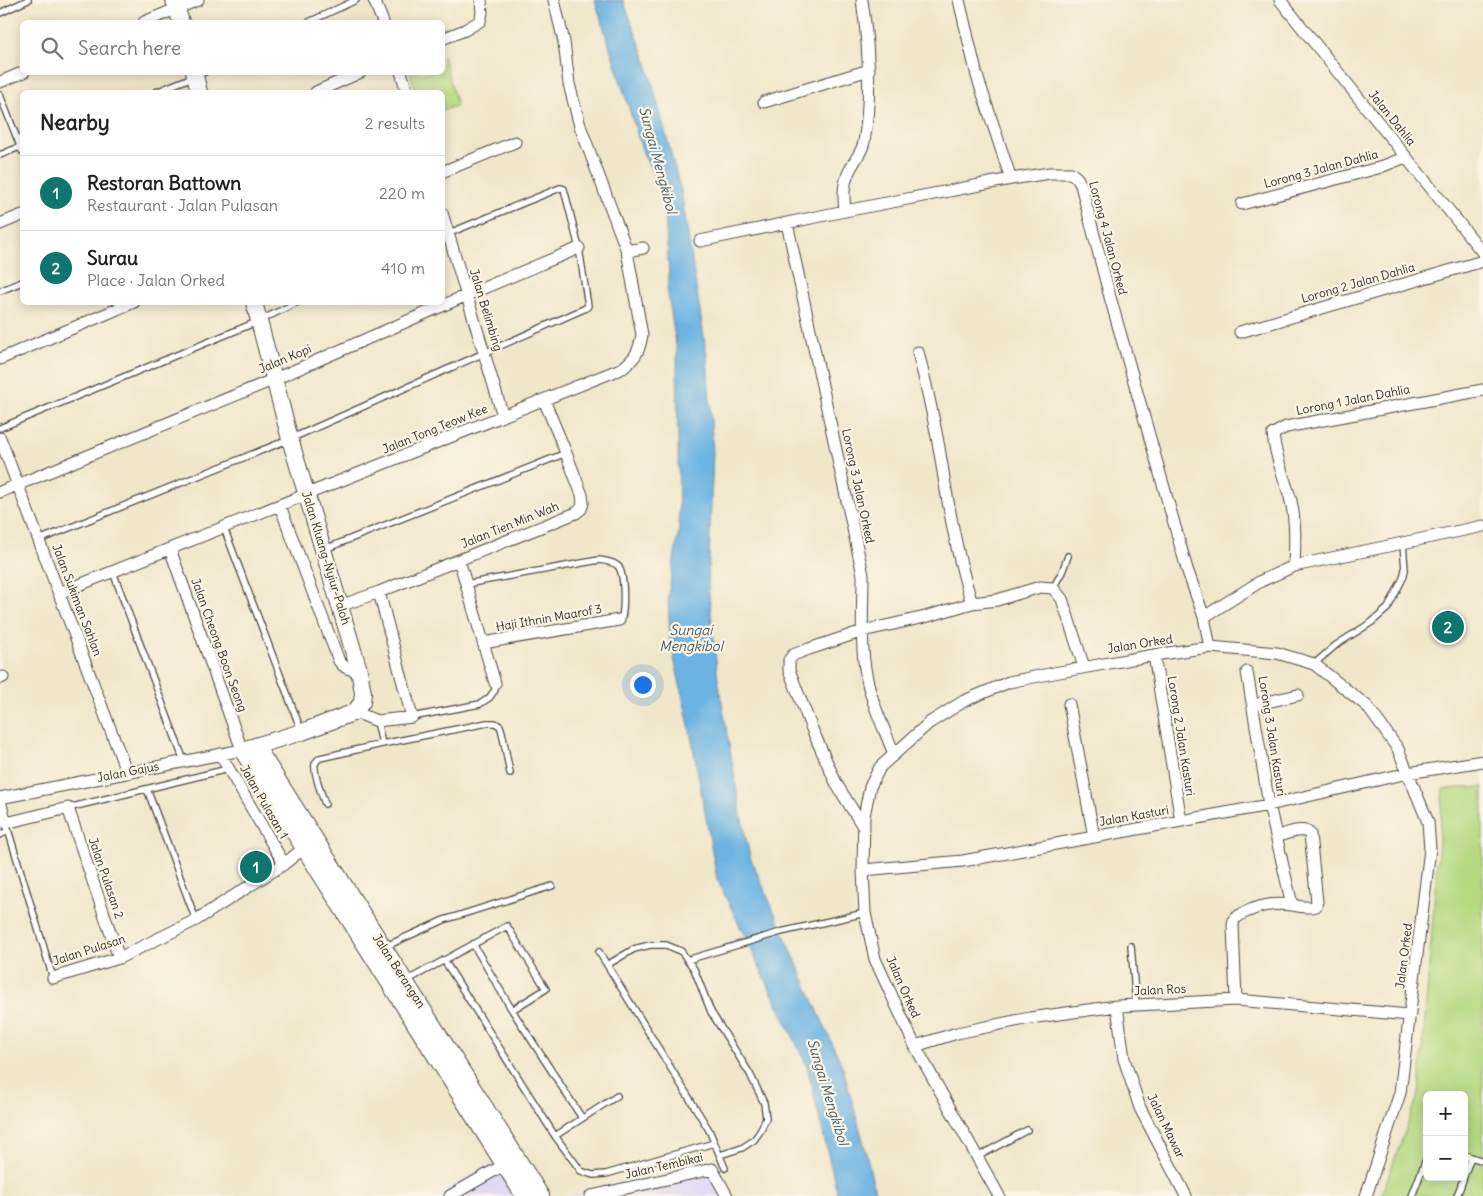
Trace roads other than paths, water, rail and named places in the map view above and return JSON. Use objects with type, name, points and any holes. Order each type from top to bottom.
[{"type":"street","points":[[150,20],[198,0]]},
{"type":"street","points":[[374,0],[382,20]]},
{"type":"street","points":[[445,38],[465,30],[480,21],[482,13],[481,0]]},
{"type":"street","name":"Jalan Tong Teow Kee","points":[[59,593],[623,368],[635,358],[642,334],[627,251],[580,126],[569,84],[564,42],[554,0]]},
{"type":"street","points":[[845,210],[843,193],[845,180],[864,144],[869,102],[868,44],[862,0]]},
{"type":"street","points":[[959,0],[977,76],[1011,178]]},
{"type":"street","name":"Jalan Dahlia","points":[[1280,0],[1483,253]]},
{"type":"street","points":[[764,102],[869,70]]},
{"type":"street","points":[[0,82],[20,74]]},
{"type":"street","points":[[320,90],[354,75]]},
{"type":"street","points":[[402,75],[406,90]]},
{"type":"street","points":[[445,171],[516,142]]},
{"type":"street","name":"Lorong 3 Jalan Dahlia","points":[[1242,204],[1378,168],[1406,157]]},
{"type":"street","name":"Lorong 4 Jalan Orked","points":[[700,240],[1011,178],[1062,172],[1071,173],[1081,185],[1112,307],[1187,569],[1204,617],[1210,647]]},
{"type":"street","points":[[0,224],[20,216]]},
{"type":"street","name":"Lorong 3 Jalan Orked","points":[[788,223],[863,575],[863,630],[866,674],[873,701],[894,754]]},
{"type":"street","name":"Jalan Belimbing","points":[[446,234],[467,295],[503,416]]},
{"type":"street","name":"Jalan Kopi","points":[[445,305],[579,248]]},
{"type":"street","points":[[627,251],[643,248]]},
{"type":"street","name":"Lorong 2 Jalan Dahlia","points":[[1240,332],[1483,261]]},
{"type":"street","points":[[0,359],[127,305]]},
{"type":"street","name":"Jalan Kluang-Nyiur-Paloh","points":[[255,305],[290,439],[359,670],[363,692],[362,702],[355,712]]},
{"type":"street","name":"Jalan Kopi","points":[[0,492],[274,379],[444,305]]},
{"type":"street","points":[[918,352],[928,393],[965,583],[972,603]]},
{"type":"street","name":"Lorong 1 Jalan Dahlia","points":[[1294,566],[1294,518],[1291,501],[1274,445],[1274,434],[1286,427],[1483,390]]},
{"type":"street","name":"Jalan Tien Min Wah","points":[[340,606],[576,513],[581,509],[583,503],[582,495],[544,400]]},
{"type":"street","name":"Jalan Sukiman Sahlan","points":[[0,438],[127,772]]},
{"type":"street","points":[[280,506],[339,662],[343,667],[350,670],[359,670]]},
{"type":"street","points":[[1204,617],[1261,582],[1294,566],[1483,526]]},
{"type":"street","name":"Jalan Cheong Boon Seong","points":[[170,549],[249,748]]},
{"type":"street","points":[[459,560],[495,683]]},
{"type":"street","points":[[864,828],[837,785],[812,729],[789,670],[789,660],[793,655],[863,630],[926,616],[972,603],[997,600],[1040,587],[1053,588],[1062,599],[1084,667]]},
{"type":"street","points":[[249,748],[302,732],[355,712],[377,721],[412,717],[378,592]]},
{"type":"street","name":"Haji Ithnin Maarof 3","points":[[483,643],[619,620]]},
{"type":"street","name":"Jalan Orked","points":[[999,1196],[915,1046],[875,959],[865,913],[863,870],[864,816],[870,787],[880,768],[928,723],[964,701],[1008,682],[1084,667],[1210,647],[1277,653],[1314,664],[1367,706],[1398,749],[1428,822],[1430,849],[1400,1093],[1366,1196]]},
{"type":"street","name":"Lorong 2 Jalan Kasturi","points":[[1154,655],[1181,821]]},
{"type":"street","name":"Lorong 3 Jalan Kasturi","points":[[1248,672],[1269,805],[1292,905]]},
{"type":"street","points":[[1253,705],[1298,695]]},
{"type":"street","points":[[1069,704],[1094,837]]},
{"type":"street","name":"Jalan Gajus","points":[[0,798],[249,748]]},
{"type":"street","name":"Jalan Berangan","points":[[249,748],[511,1160],[540,1196]]},
{"type":"street","name":"Jalan Pulasan 1","points":[[220,754],[284,864]]},
{"type":"street","name":"Jalan Kasturi","points":[[863,870],[963,861],[1269,805],[1408,773],[1483,761]]},
{"type":"street","name":"Jalan Pulasan","points":[[0,801],[7,827]]},
{"type":"street","points":[[7,827],[68,808]]},
{"type":"street","name":"Jalan Pulasan 2","points":[[68,808],[119,958]]},
{"type":"street","points":[[1236,1000],[1234,919],[1268,904],[1279,903],[1313,907],[1316,906],[1317,902],[1310,834],[1308,831],[1303,830],[1276,837]]},
{"type":"street","name":"Jalan Pulasan","points":[[53,978],[119,958],[196,920],[284,864],[310,844]]},
{"type":"street","name":"Jalan Ros","points":[[915,1046],[957,1033],[1030,1018],[1117,1006],[1236,1000],[1410,1015]]},
{"type":"street","name":"Jalan Mawar","points":[[1117,1006],[1124,1059],[1140,1108],[1186,1196]]},
{"type":"street","points":[[450,1196],[511,1160]]},
{"type":"street","name":"Jalan Berangan","points":[[511,1160],[524,1196]]},
{"type":"street","name":"Jalan Tembikai","points":[[591,1196],[625,1192],[712,1169],[727,1196]]},
{"type":"lane","points":[[0,13],[28,0]]},
{"type":"lane","points":[[313,20],[356,0]]},
{"type":"lane","points":[[162,90],[198,79]]},
{"type":"lane","points":[[0,96],[20,143]]},
{"type":"lane","points":[[0,155],[20,149]]},
{"type":"lane","points":[[39,540],[290,439],[586,308],[588,304],[579,248],[564,189],[560,188],[446,234]]},
{"type":"lane","points":[[0,291],[20,283]]},
{"type":"lane","points":[[0,428],[292,305]]},
{"type":"lane","points":[[323,550],[566,453]]},
{"type":"lane","points":[[224,528],[302,732]]},
{"type":"lane","points":[[1314,664],[1336,645],[1376,619],[1388,608],[1405,570],[1403,544]]},
{"type":"lane","points":[[1053,588],[1068,556]]},
{"type":"lane","points":[[466,584],[599,560],[612,562],[619,568],[622,574],[624,609],[619,620]]},
{"type":"lane","points":[[112,572],[184,761]]},
{"type":"lane","points":[[412,717],[480,704],[489,698],[495,690],[495,683]]},
{"type":"lane","points":[[377,721],[382,744]]},
{"type":"lane","points":[[325,804],[315,772],[316,761],[320,758],[488,723],[495,723],[500,726],[510,773]]},
{"type":"lane","points":[[68,808],[228,769]]},
{"type":"lane","points":[[147,788],[196,920]]},
{"type":"lane","points":[[0,834],[7,827]]},
{"type":"lane","name":"Jalan Pulasan","points":[[7,827],[53,978]]},
{"type":"lane","points":[[377,950],[444,920],[552,886]]},
{"type":"lane","points":[[687,960],[781,932],[865,913]]},
{"type":"lane","points":[[399,985],[507,926],[546,989],[512,1010]]},
{"type":"lane","points":[[473,944],[512,1010],[582,1118]]},
{"type":"lane","points":[[607,965],[634,949],[650,945],[666,945],[681,951],[694,969],[711,1012],[750,1074],[764,1103],[766,1118],[762,1130],[754,1140],[742,1148],[720,1155]]},
{"type":"lane","points":[[1131,946],[1136,1005]]},
{"type":"lane","points":[[599,952],[709,1130],[725,1168]]},
{"type":"lane","points":[[444,960],[555,1136],[581,1172],[593,1175],[606,1174],[714,1143]]},
{"type":"lane","points":[[555,1136],[617,1096]]},
{"type":"lane","points":[[977,1157],[1027,1130]]},
{"type":"lane","points":[[1468,1157],[1483,1161]]},
{"type":"lane","points":[[1468,1166],[1471,1158]]},
{"type":"lane","points":[[1412,1196],[1423,1167]]},
{"type":"lane","points":[[1457,1196],[1463,1181]]},
{"type":"water","name":"Sungai Mengkibol","points":[[595,0],[623,0],[647,63],[681,191],[707,356],[713,452],[708,585],[718,679],[750,857],[843,1068],[876,1196],[838,1196],[807,1066],[717,879],[690,730],[670,640],[668,596],[679,530],[677,351],[667,288],[669,276],[662,194],[643,153]]},
{"type":"place","name":"Surau","points":[[1448,627]]},
{"type":"place","name":"Restoran Battown","points":[[256,867]]}]
